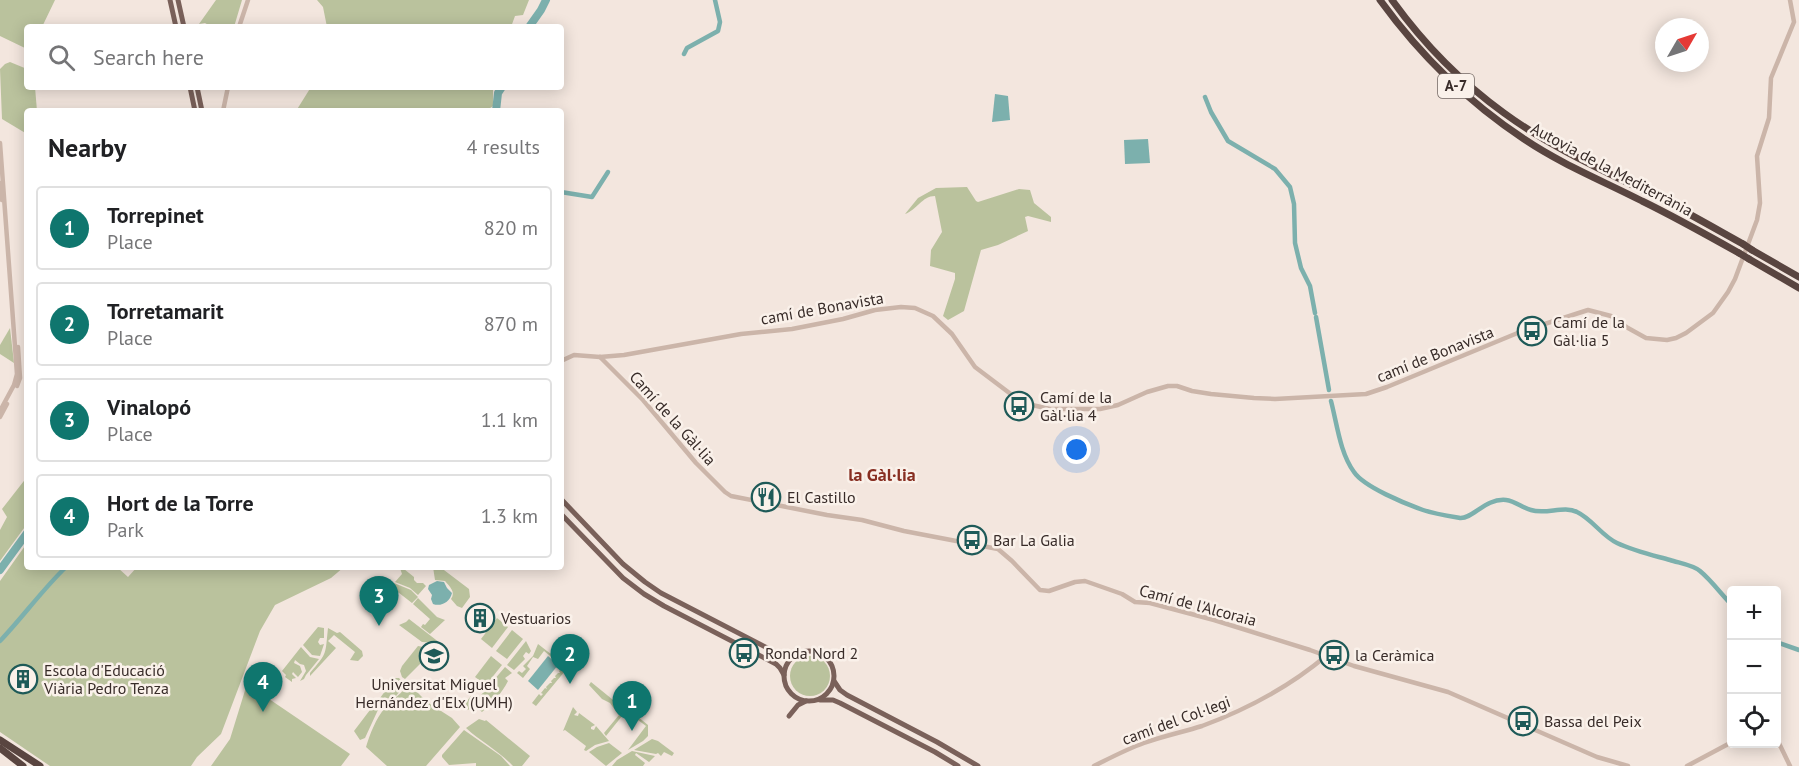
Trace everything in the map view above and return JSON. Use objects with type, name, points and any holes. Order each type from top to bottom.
[{"type":"highway","name":"Autovia de la Mediterrània","points":[[1380,0],[1424,55],[1498,121],[1549,154],[1739,253],[1799,288]]},
{"type":"highway","name":"Autovia de la Mediterrània","points":[[1392,0],[1436,53],[1477,92],[1517,122],[1554,145],[1663,200],[1799,277]]},
{"type":"highway","points":[[0,740],[40,766]]},
{"type":"highway","points":[[0,748],[22,766]]},
{"type":"main road","points":[[170,0],[175,24]]},
{"type":"main road","points":[[178,0],[183,24]]},
{"type":"main road","points":[[191,90],[194,108]]},
{"type":"main road","points":[[198,90],[201,108]]},
{"type":"main road","points":[[564,502],[623,564],[661,593],[775,652],[784,655],[808,651],[823,655],[832,666],[834,681],[847,696],[937,742],[978,766]]},
{"type":"main road","points":[[564,517],[612,567],[644,594],[776,664],[784,675],[789,691],[806,701]]},
{"type":"main road","points":[[784,675],[786,665],[796,654]]},
{"type":"main road","points":[[819,700],[828,693],[834,681]]},
{"type":"main road","points":[[789,716],[798,705],[806,701],[827,700],[840,703],[958,766]]},
{"type":"street","points":[[240,24],[248,0]]},
{"type":"street","name":"camí de Bonavista","points":[[564,359],[574,355],[600,357],[624,355],[843,319],[875,310],[915,308],[933,316],[952,334],[978,370],[1020,400],[1050,409],[1100,409],[1118,405],[1147,392],[1168,386],[1254,398],[1366,394],[1520,332],[1588,310],[1611,316],[1646,338],[1667,340],[1676,338],[1713,313],[1728,292],[1742,264],[1754,230],[1759,211],[1757,156],[1769,118],[1771,78],[1794,22],[1790,0]]},
{"type":"street","points":[[224,108],[227,90]]},
{"type":"street","points":[[0,143],[18,381],[0,417]]},
{"type":"street","points":[[0,183],[4,211]]},
{"type":"street","name":"Camí de la Gàl·lia","points":[[600,357],[643,400],[696,464],[729,495]]},
{"type":"street","points":[[0,411],[18,381]]},
{"type":"street","name":"Camí de l'Alcoraia","points":[[729,495],[998,549],[1040,590],[1049,591],[1085,581],[1122,594],[1135,602],[1150,603],[1173,611],[1214,620],[1354,666],[1448,692],[1597,757],[1628,766]]},
{"type":"street","name":"camí del Col·legi","points":[[1094,766],[1142,743],[1202,726],[1232,714],[1278,692],[1326,656]]},
{"type":"street","points":[[1687,766],[1727,744]]},
{"type":"street","points":[[1781,747],[1790,766]]},
{"type":"green space","points":[[0,0],[55,0],[43,24],[24,24],[24,48],[0,36]]},
{"type":"green space","points":[[216,0],[242,0],[235,24],[199,24]]},
{"type":"green space","points":[[317,0],[529,0],[523,15],[515,16],[512,24],[326,24],[323,7]]},
{"type":"green space","points":[[10,62],[24,68],[24,90],[35,90],[37,108],[24,108],[24,132],[2,119],[0,69]]},
{"type":"green space","points":[[309,90],[493,90],[493,106],[490,108],[298,108]]},
{"type":"green space","points":[[967,187],[978,202],[1019,189],[1030,190],[1034,203],[1051,217],[1051,222],[1025,217],[1028,231],[981,250],[964,311],[948,320],[943,316],[955,273],[930,266],[931,250],[942,232],[935,196],[927,198],[905,214],[918,198],[936,188]]},
{"type":"green space","points":[[10,328],[14,363],[0,354],[0,345]]},
{"type":"green space","points":[[24,481],[24,528],[0,561],[0,530],[7,517],[2,509]]},
{"type":"green space","points":[[24,547],[24,570],[120,570],[128,577],[134,570],[340,570],[331,578],[275,605],[260,631],[221,734],[191,766],[50,766],[0,732],[0,581]]},
{"type":"green space","points":[[401,570],[405,570],[417,583],[423,583],[426,586],[418,595],[410,588],[395,582],[402,574]]},
{"type":"green space","points":[[433,570],[444,570],[469,589],[470,597],[462,608],[457,606],[451,599],[453,592],[445,581],[435,580]]},
{"type":"green space","points":[[394,583],[411,590],[418,597],[412,603],[394,589],[388,595],[391,599],[379,592]]},
{"type":"green space","points":[[418,598],[437,617],[445,620],[430,634],[421,627],[430,619],[413,604]]},
{"type":"green space","points":[[497,618],[508,627],[492,648],[481,639]]},
{"type":"green space","points":[[409,619],[440,643],[422,642],[399,625]]},
{"type":"green space","points":[[318,627],[324,628],[324,638],[320,638],[318,642],[320,645],[324,644],[320,656],[312,655],[303,645]]},
{"type":"green space","points":[[328,628],[337,633],[340,632],[362,651],[363,656],[358,661],[350,660],[355,652],[334,635],[328,641],[336,648],[310,676],[325,653]]},
{"type":"green space","points":[[512,630],[523,639],[507,659],[496,651]]},
{"type":"green space","points":[[526,641],[531,651],[529,654],[526,652],[523,656],[525,659],[514,670],[507,665]]},
{"type":"green space","points":[[538,644],[565,665],[567,663],[570,665],[536,706],[532,703],[539,694],[541,696],[543,694],[541,693],[552,683],[555,676],[560,673],[559,671],[565,668],[544,651],[538,659],[533,657],[527,666],[530,669],[523,678],[517,673],[519,671],[522,673],[526,669],[523,666],[533,656]]},
{"type":"green space","points":[[418,646],[435,649],[405,679],[400,671]]},
{"type":"green space","points":[[301,647],[310,657],[319,659],[300,681],[306,671],[304,665],[295,660],[294,663],[300,666],[302,672],[298,677],[293,672],[296,678],[292,679],[292,682],[285,677],[282,671]]},
{"type":"green space","points":[[491,656],[502,665],[486,685],[475,677]]},
{"type":"green space","points":[[810,656],[824,662],[830,676],[824,690],[810,696],[796,690],[790,676],[796,662]]},
{"type":"green space","points":[[505,667],[512,673],[505,678],[508,681],[506,685],[482,712],[473,705],[468,710],[463,706],[471,696],[476,701]]},
{"type":"green space","points":[[395,678],[399,678],[405,685],[382,708],[377,702]]},
{"type":"green space","points":[[591,682],[623,708],[618,714],[610,703],[602,699],[589,685]]},
{"type":"green space","points":[[247,684],[350,754],[341,766],[211,766],[230,739]]},
{"type":"green space","points":[[409,684],[427,702],[452,718],[460,727],[426,766],[387,766],[366,747],[382,712]]},
{"type":"green space","points":[[373,706],[378,710],[365,738],[360,740],[354,731]]},
{"type":"green space","points":[[573,707],[577,712],[574,715],[578,716],[579,713],[595,725],[591,729],[594,730],[596,726],[609,741],[595,745],[586,751],[584,750],[586,746],[565,730],[563,731]]},
{"type":"green space","points":[[627,708],[648,725],[648,736],[628,750],[646,726],[626,711],[606,736],[604,733]]},
{"type":"green space","points":[[479,719],[486,720],[530,756],[522,766],[513,766],[466,728]]},
{"type":"green space","points":[[464,730],[501,756],[510,766],[476,766],[476,763],[449,765],[442,755]]},
{"type":"green space","points":[[652,739],[674,753],[672,756],[664,752],[661,756],[658,753],[634,750]]},
{"type":"green space","points":[[609,743],[622,753],[606,766],[589,752]]},
{"type":"green space","points":[[632,751],[655,756],[649,762],[636,753],[635,755],[645,763],[643,766],[612,766],[617,760]]},
{"type":"water","points":[[995,94],[1008,96],[1010,120],[992,122]]},
{"type":"water","points":[[1148,139],[1150,163],[1125,164],[1124,140]]},
{"type":"water","points":[[437,581],[444,582],[452,593],[447,601],[439,605],[433,604],[432,595],[428,589],[429,585]]},
{"type":"water","points":[[548,656],[558,665],[538,690],[528,681]]},
{"type":"waterway","points":[[531,24],[546,0]]},
{"type":"waterway","points":[[684,54],[687,48],[718,31],[720,22],[715,0]]},
{"type":"waterway","points":[[496,108],[500,90]]},
{"type":"waterway","points":[[1205,97],[1228,141],[1275,169],[1290,187],[1294,204],[1295,243],[1301,268],[1310,286],[1315,313]]},
{"type":"waterway","points":[[564,192],[592,197],[608,172]]},
{"type":"waterway","points":[[1316,317],[1329,390]]},
{"type":"waterway","points":[[1331,401],[1342,447],[1349,464],[1359,478],[1386,494],[1423,510],[1460,518],[1499,500],[1506,500],[1537,511],[1572,510],[1582,515],[1617,543],[1697,569],[1727,599]]},
{"type":"waterway","points":[[0,570],[24,537]]},
{"type":"waterway","points":[[0,641],[63,570]]},
{"type":"waterway","points":[[1781,644],[1799,650]]},
{"type":"place","name":"Camí de la Gàl·lia 5","points":[[1532,331]]},
{"type":"place","name":"Camí de la Gàl·lia 4","points":[[1019,406]]},
{"type":"place","name":"El Castillo","points":[[766,497]]},
{"type":"place","name":"Bar La Galia","points":[[972,540]]},
{"type":"place","name":"Vestuarios","points":[[480,618]]},
{"type":"place","name":"Vinalopó","points":[[379,626]]},
{"type":"place","name":"Ronda Nord 2","points":[[744,653]]},
{"type":"place","name":"la Ceràmica","points":[[1334,655]]},
{"type":"place","name":"Universitat Miguel Hernández d'Elx (UMH)","points":[[434,656]]},
{"type":"place","name":"Escola d'Educació Viària Pedro Tenza","points":[[23,679]]},
{"type":"place","name":"Torretamarit","points":[[570,684]]},
{"type":"place","name":"Hort de la Torre","points":[[263,712]]},
{"type":"place","name":"Bassa del Peix","points":[[1523,721]]},
{"type":"place","name":"Torrepinet","points":[[632,731]]},
{"type":"district","name":"la Gàl·lia","points":[[882,475]]}]
